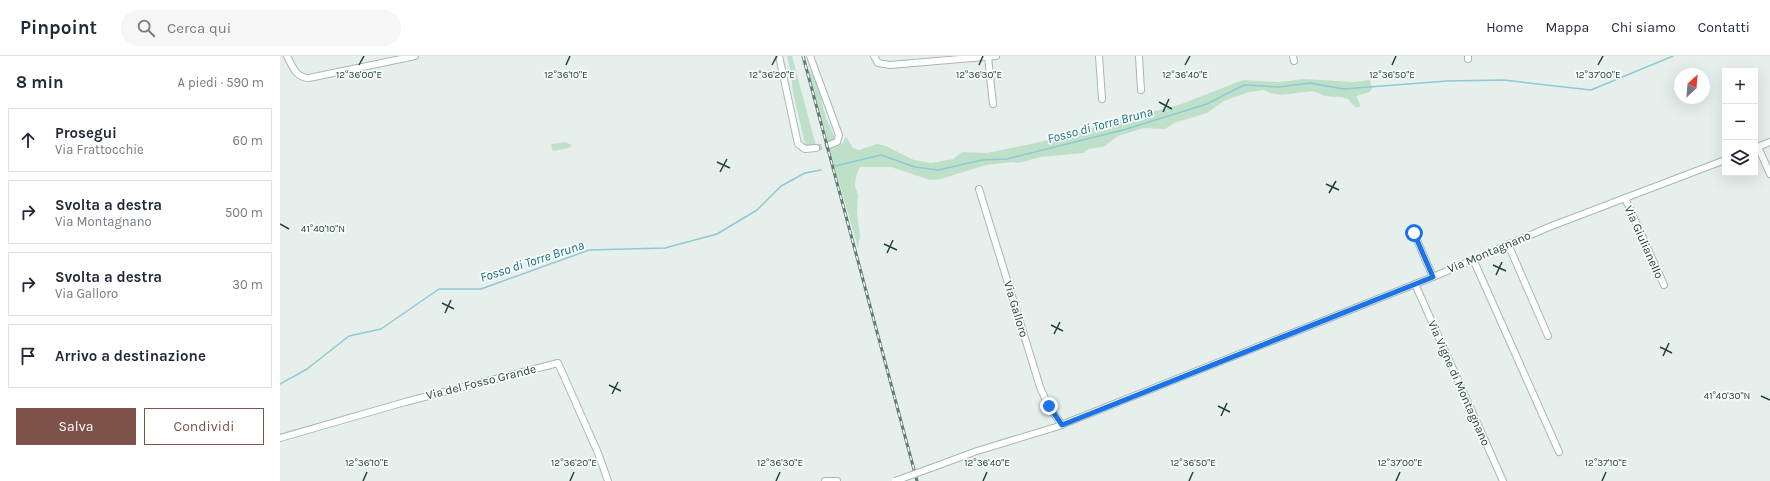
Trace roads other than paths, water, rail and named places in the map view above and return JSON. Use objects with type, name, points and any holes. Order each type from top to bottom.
[{"type":"street","points":[[287,56],[292,67],[298,74],[309,78],[415,56]]},
{"type":"street","points":[[779,56],[798,144],[805,149],[816,148]]},
{"type":"street","points":[[810,56],[839,135],[837,142],[829,145]]},
{"type":"street","points":[[874,56],[879,63],[890,65],[996,56]]},
{"type":"street","points":[[1099,56],[1102,99]]},
{"type":"street","points":[[1139,56],[1141,90]]},
{"type":"street","points":[[988,57],[993,104]]},
{"type":"street","points":[[1758,147],[1770,142]]},
{"type":"street","points":[[1758,149],[1770,174]]},
{"type":"street","name":"Via Montagnano","points":[[895,481],[982,449],[1062,425],[1433,277],[1508,244],[1722,161]]},
{"type":"street","name":"Via Galloro","points":[[979,189],[1041,389],[1046,402],[1062,425]]},
{"type":"street","name":"Via Giulianello","points":[[1625,198],[1664,285]]},
{"type":"street","points":[[1414,233],[1433,277]]},
{"type":"street","points":[[1508,244],[1548,336]]},
{"type":"street","points":[[1473,259],[1559,452]]},
{"type":"street","name":"Via Vigne di Montagnano","points":[[1414,284],[1503,481]]},
{"type":"street","name":"Via del Fosso Grande","points":[[280,438],[405,402],[560,362],[608,481]]},
{"type":"street","points":[[825,481],[837,481]]},
{"type":"waterway","name":"Fosso di Torre Bruna","points":[[835,166],[881,155],[915,167],[938,170],[982,160],[1007,159],[1123,130],[1207,104],[1244,85],[1279,87],[1310,83],[1343,89],[1447,81],[1503,80],[1591,90],[1673,56]]},
{"type":"waterway","name":"Fosso di Torre Bruna","points":[[280,384],[307,369],[349,336],[381,329],[439,289],[481,289],[589,250],[665,248],[717,234],[757,210],[781,186],[805,173],[821,170]]},
{"type":"tunnel","points":[[816,148],[829,145]]},
{"type":"railway","points":[[803,56],[917,481]]}]
